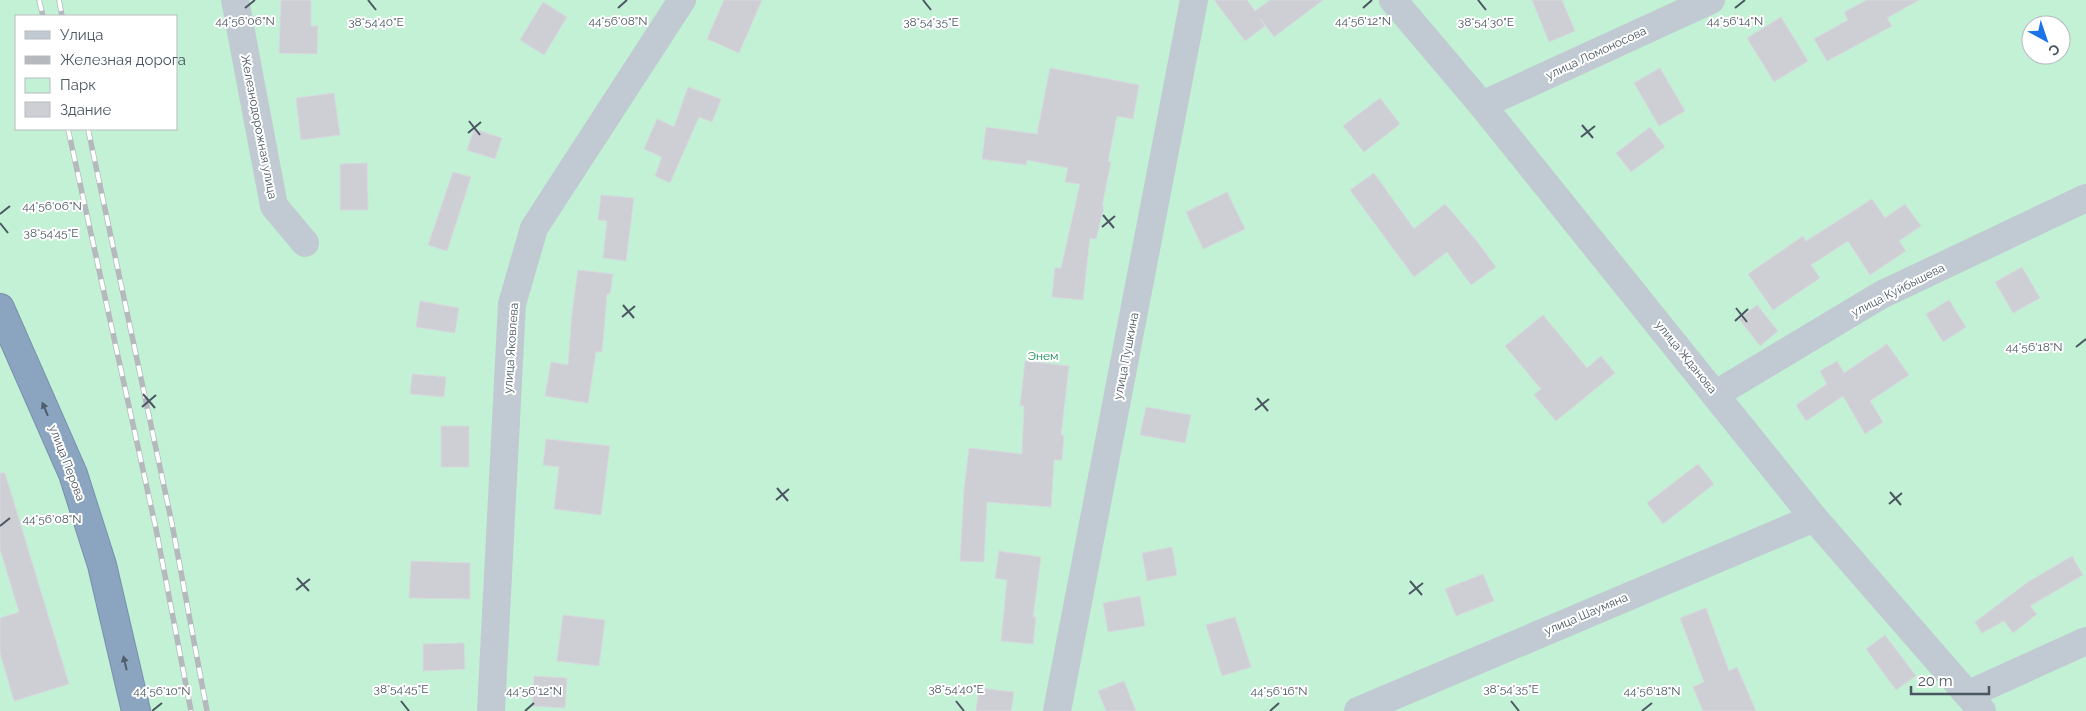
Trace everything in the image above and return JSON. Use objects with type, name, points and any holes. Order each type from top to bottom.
[{"type":"highway","name":"улица Перова","points":[[0,308],[74,474],[102,565],[136,711]]},
{"type":"street","name":"Железнодорожная улица","points":[[235,0],[274,206],[306,243]]},
{"type":"street","name":"улица Яковлева","points":[[491,711],[512,304],[534,228],[682,0]]},
{"type":"street","name":"улица Пушкина","points":[[1057,711],[1194,0]]},
{"type":"street","name":"улица Жданова","points":[[1393,0],[1482,105],[1814,518],[1976,703]]},
{"type":"street","name":"улица Ломоносова","points":[[1482,105],[1711,0]]},
{"type":"street","name":"улица Куйбышева","points":[[1716,394],[1881,296],[2086,198]]},
{"type":"street","name":"улица Шаумяна","points":[[1358,711],[1814,518]]},
{"type":"street","points":[[1976,703],[2086,640]]},
{"type":"green space","name":"Энем","points":[[0,0],[2086,0],[2086,711],[0,711]]},
{"type":"building","points":[[281,0],[311,0],[311,26],[318,26],[317,54],[279,53]]},
{"type":"building","points":[[724,0],[762,0],[739,53],[707,39]]},
{"type":"building","points":[[1214,0],[1247,0],[1255,11],[1270,0],[1323,0],[1274,37],[1260,18],[1265,26],[1245,41]]},
{"type":"building","points":[[1532,0],[1562,0],[1575,31],[1549,42]]},
{"type":"building","points":[[1867,0],[1919,0],[1887,18],[1892,26],[1827,61],[1814,39],[1848,20],[1844,12]]},
{"type":"building","points":[[543,2],[567,17],[544,55],[520,40]]},
{"type":"building","points":[[1781,17],[1808,61],[1774,82],[1747,38]]},
{"type":"building","points":[[1050,68],[1139,85],[1133,119],[1117,116],[1108,161],[1111,162],[1102,206],[1104,207],[1096,239],[1090,238],[1083,300],[1052,297],[1055,268],[1061,268],[1080,184],[1065,182],[1068,168],[1027,160],[1026,165],[982,159],[986,127],[1037,134]]},
{"type":"building","points":[[1660,68],[1685,111],[1659,126],[1634,83]]},
{"type":"building","points":[[688,87],[721,99],[712,122],[699,117],[670,183],[655,176],[662,157],[644,149],[657,119],[674,127]]},
{"type":"building","points":[[334,93],[340,135],[301,140],[296,98]]},
{"type":"building","points":[[1380,98],[1400,124],[1364,152],[1343,126]]},
{"type":"building","points":[[1650,127],[1665,147],[1631,172],[1616,153]]},
{"type":"building","points":[[474,129],[502,138],[495,159],[467,150]]},
{"type":"building","points":[[367,163],[368,210],[340,210],[340,164]]},
{"type":"building","points":[[453,172],[471,177],[447,251],[428,245]]},
{"type":"building","points":[[1374,173],[1414,229],[1445,204],[1496,267],[1471,285],[1447,252],[1414,277],[1350,190]]},
{"type":"building","points":[[1227,192],[1245,229],[1203,249],[1186,212]]},
{"type":"building","points":[[601,195],[634,198],[626,261],[603,258],[607,221],[598,220]]},
{"type":"building","points":[[1872,199],[1885,218],[1905,204],[1921,226],[1899,241],[1906,251],[1870,275],[1848,241],[1811,265],[1820,278],[1773,310],[1748,274],[1803,236],[1806,241]]},
{"type":"building","points":[[2022,267],[2040,298],[2013,313],[1995,282]]},
{"type":"building","points":[[578,270],[613,274],[610,294],[607,294],[602,352],[596,352],[588,403],[545,396],[551,362],[568,365]]},
{"type":"building","points":[[1949,300],[1966,327],[1943,342],[1926,314]]},
{"type":"building","points":[[420,301],[459,308],[455,333],[416,327]]},
{"type":"building","points":[[1757,305],[1778,331],[1760,346],[1739,319]]},
{"type":"building","points":[[1543,315],[1587,368],[1601,356],[1615,373],[1556,421],[1534,395],[1541,389],[1505,346]]},
{"type":"building","points":[[1887,344],[1909,375],[1870,401],[1883,422],[1865,434],[1843,396],[1806,421],[1796,405],[1827,384],[1820,371],[1837,361],[1844,373]]},
{"type":"building","points":[[1025,361],[1069,366],[1061,435],[1064,435],[1062,460],[1054,460],[1051,507],[987,502],[984,562],[960,561],[964,489],[969,448],[1022,454],[1024,406],[1020,406]]},
{"type":"building","points":[[412,374],[446,377],[444,397],[410,394]]},
{"type":"building","points":[[1146,407],[1191,415],[1185,443],[1140,435]]},
{"type":"building","points":[[441,426],[469,426],[469,467],[441,467]]},
{"type":"building","points":[[546,439],[610,446],[601,515],[554,509],[559,467],[543,465]]},
{"type":"building","points":[[1698,464],[1714,484],[1663,524],[1647,503]]},
{"type":"building","points":[[0,473],[5,473],[69,684],[14,701],[0,653],[0,618],[19,612],[0,549]]},
{"type":"building","points":[[1172,547],[1177,575],[1147,581],[1142,553]]},
{"type":"building","points":[[999,551],[1041,557],[1033,617],[1036,617],[1033,644],[1001,641],[1007,580],[995,578]]},
{"type":"building","points":[[2072,556],[2083,575],[2030,606],[2037,614],[2013,633],[2004,621],[1982,633],[1975,622],[2028,582]]},
{"type":"building","points":[[411,561],[470,563],[470,599],[409,598]]},
{"type":"building","points":[[1483,574],[1494,601],[1456,616],[1445,589]]},
{"type":"building","points":[[1140,596],[1145,626],[1108,632],[1103,603]]},
{"type":"building","points":[[1706,608],[1729,671],[1737,667],[1756,711],[1703,711],[1693,687],[1704,682],[1680,618]]},
{"type":"building","points":[[563,615],[605,620],[599,666],[557,661]]},
{"type":"building","points":[[1235,617],[1251,667],[1222,676],[1206,625]]},
{"type":"building","points":[[1885,635],[1916,676],[1896,690],[1866,649]]},
{"type":"building","points":[[464,643],[465,669],[423,671],[423,644]]},
{"type":"building","points":[[534,676],[567,678],[565,708],[532,706]]},
{"type":"building","points":[[1124,681],[1136,711],[1106,711],[1098,691]]},
{"type":"building","points":[[979,688],[1014,692],[1011,711],[976,711]]},
{"type":"railway","points":[[39,0],[43,15]]},
{"type":"railway","points":[[59,0],[62,15]]},
{"type":"railway","points":[[68,130],[156,529],[191,711]]},
{"type":"railway","points":[[88,130],[172,524],[207,711]]}]
